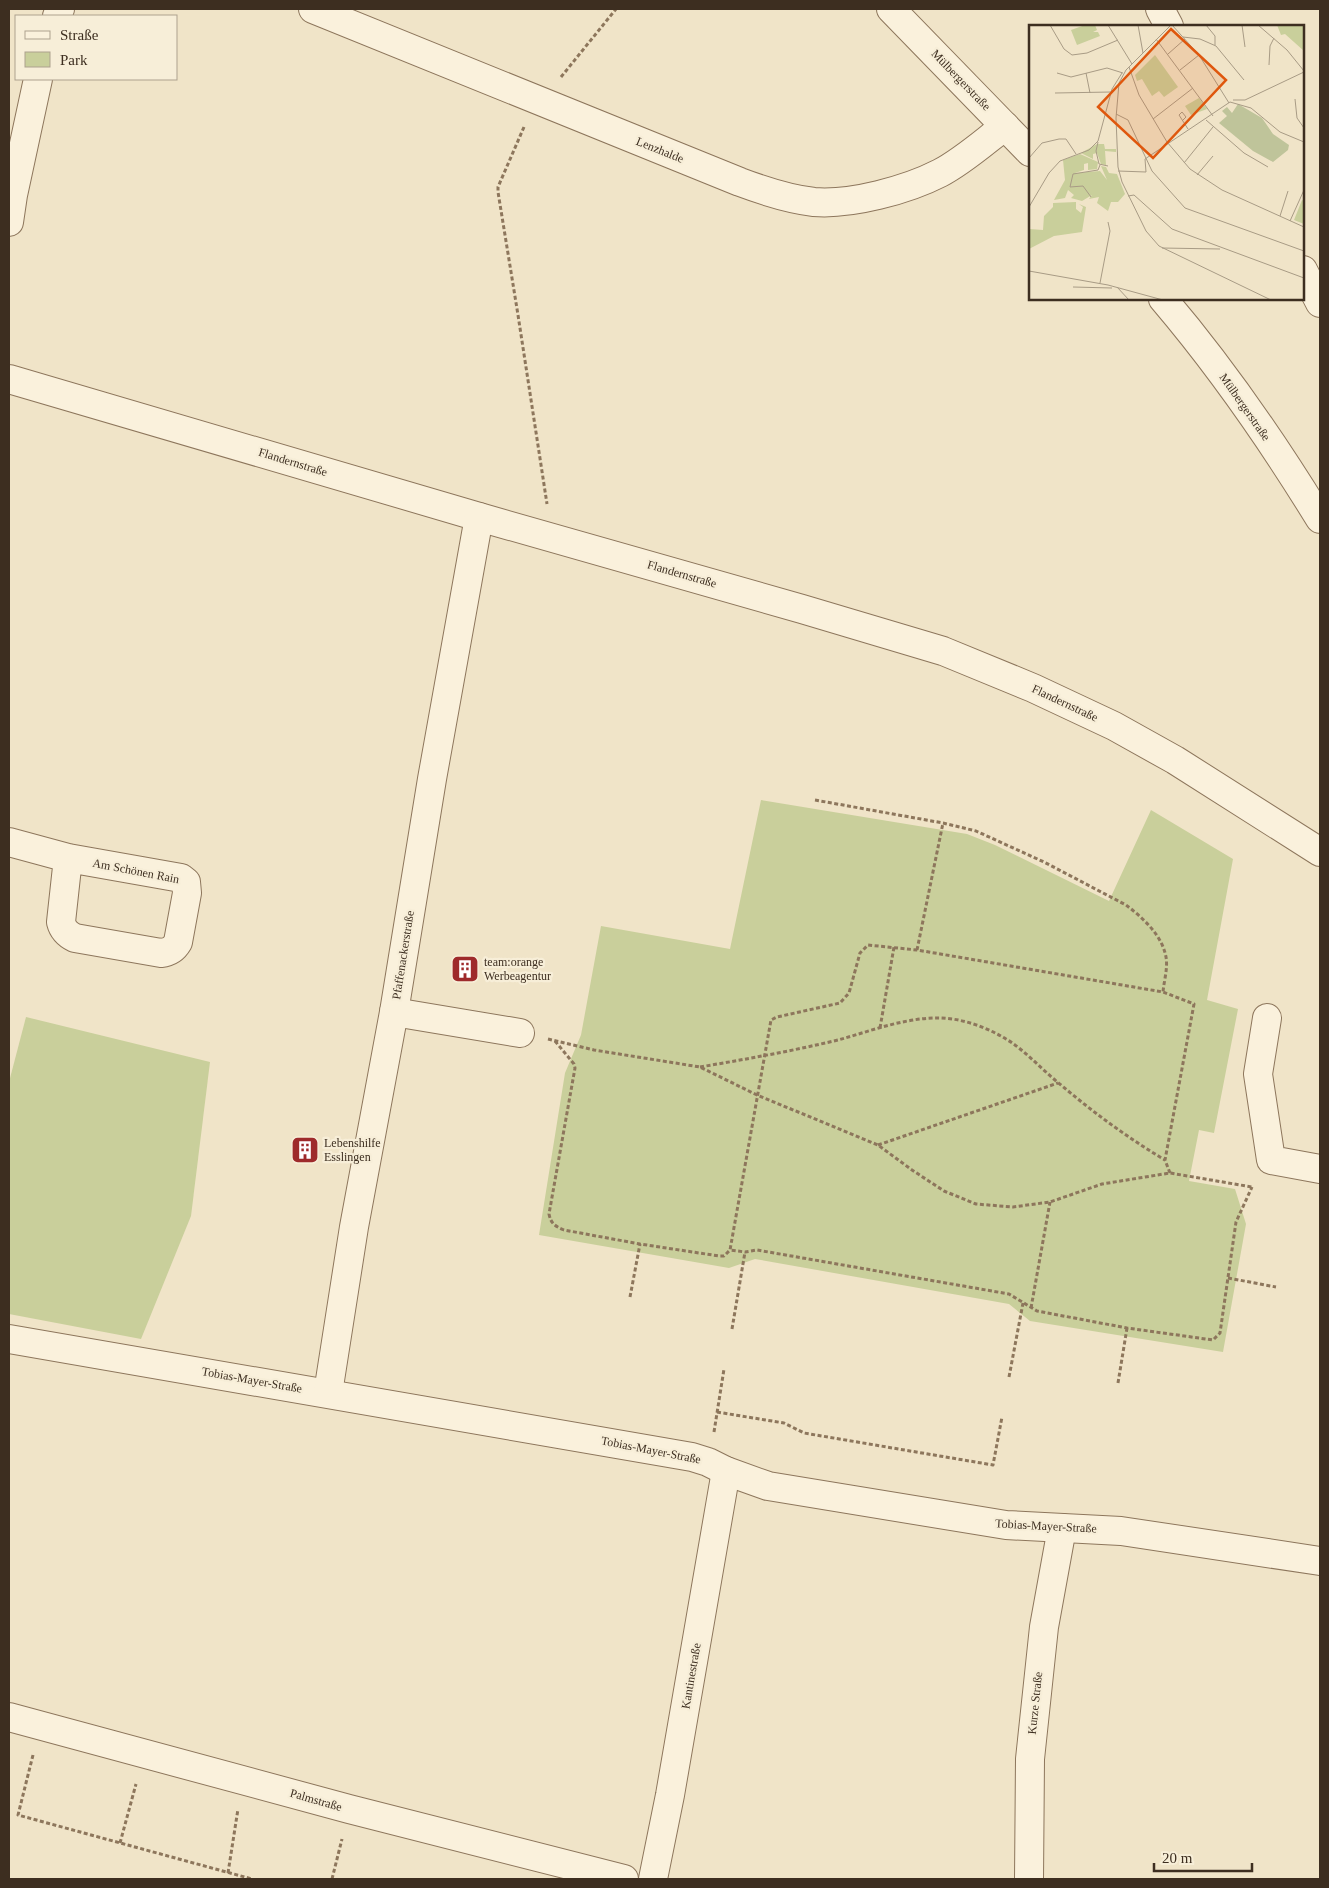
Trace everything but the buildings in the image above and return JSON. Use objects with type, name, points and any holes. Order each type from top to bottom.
[{"type":"street","name":"Lenzhalde","points":[[313,9],[766,192],[815,202],[835,202],[862,198],[918,183],[960,161],[1005,126]]},
{"type":"street","name":"Mülbergerstraße","points":[[891,9],[1029,151]]},
{"type":"street","points":[[1160,9],[1168,25]]},
{"type":"street","points":[[9,222],[12,195],[38,80]]},
{"type":"street","points":[[1304,272],[1320,303]]},
{"type":"street","name":"Mülbergerstraße","points":[[1165,300],[1203,348],[1253,418],[1320,519]]},
{"type":"street","name":"Flandernstraße","points":[[9,379],[479,517],[802,608],[944,652],[1033,688],[1114,726],[1175,760],[1320,852]]},
{"type":"street","name":"Pfaffenackerstraße","points":[[328,1393],[354,1227],[394,1012],[432,779],[479,517]]},
{"type":"street","name":"Am Schönen Rain","points":[[9,842],[68,858],[181,878],[186,882],[188,893],[178,942],[174,948],[162,953],[75,938],[69,935],[63,929],[61,922],[68,858]]},
{"type":"street","points":[[394,1012],[520,1033]]},
{"type":"street","points":[[1267,1018],[1258,1074],[1271,1160],[1320,1169]]},
{"type":"street","name":"Tobias-Mayer-Straße","points":[[9,1339],[692,1456],[768,1486],[1006,1525],[1121,1531],[1320,1561]]},
{"type":"street","name":"Kantinestraße","points":[[652,1879],[670,1795],[726,1471]]},
{"type":"street","name":"Kurze Straße","points":[[1029,1879],[1031,1740],[1044,1627],[1062,1528]]},
{"type":"street","name":"Palmstraße","points":[[9,1717],[145,1752],[349,1809],[624,1879]]},
{"type":"path","points":[[565,71],[616,9]]},
{"type":"path","points":[[524,126],[498,192],[545,482],[547,506],[540,534]]},
{"type":"path","points":[[815,800],[968,829],[1044,862],[1126,905],[1137,913],[1161,942],[1167,965],[1163,992]]},
{"type":"path","points":[[917,950],[943,823]]},
{"type":"path","points":[[555,1040],[574,1064],[575,1068],[548,1214],[550,1221],[555,1227],[564,1230],[640,1244],[724,1256],[730,1250],[771,1020],[840,1003],[849,992],[860,953],[868,944],[917,950],[1163,992],[1194,1004],[1165,1160],[1170,1172]]},
{"type":"path","points":[[880,1028],[894,947]]},
{"type":"path","points":[[700,1068],[764,1056],[923,1019],[958,1020],[974,1024],[1007,1040],[1121,1133],[1165,1160]]},
{"type":"path","points":[[520,1033],[594,1050],[700,1068],[757,1095],[878,1145],[944,1191],[976,1204],[1013,1207],[1050,1202],[1102,1184],[1170,1172],[1252,1188]]},
{"type":"path","points":[[878,1145],[1058,1082]]},
{"type":"path","points":[[730,1250],[745,1252],[757,1250],[1009,1294],[1031,1308],[1127,1328],[1213,1340],[1220,1333],[1236,1222],[1252,1188],[1271,1160]]},
{"type":"path","points":[[1031,1308],[1050,1202]]},
{"type":"path","points":[[630,1297],[640,1244]]},
{"type":"path","points":[[732,1330],[745,1252]]},
{"type":"path","points":[[1228,1278],[1276,1287]]},
{"type":"path","points":[[1009,1377],[1023,1303]]},
{"type":"path","points":[[1118,1383],[1127,1328]]},
{"type":"path","points":[[724,1369],[717,1412],[784,1423],[804,1432],[832,1438],[993,1465],[1002,1418]]},
{"type":"path","points":[[40,1725],[18,1815],[252,1879]]},
{"type":"path","points":[[120,1843],[145,1752]]},
{"type":"path","points":[[228,1873],[244,1780]]},
{"type":"path","points":[[332,1879],[349,1809]]},
{"type":"green space","points":[[761,800],[967,834],[995,845],[1109,901],[1151,810],[1233,859],[1207,1000],[1238,1009],[1214,1133],[1199,1130],[1189,1181],[1235,1189],[1246,1224],[1223,1352],[1030,1321],[1009,1304],[755,1259],[729,1268],[539,1235],[565,1073],[581,1035],[601,926],[730,949]]},
{"type":"green space","points":[[26,1017],[210,1062],[191,1216],[141,1339],[9,1314],[9,1082]]},
{"type":"place","name":"team:orange Werbeagentur","points":[[465,969]]},
{"type":"place","name":"Lebenshilfe Esslingen","points":[[305,1150]]}]
